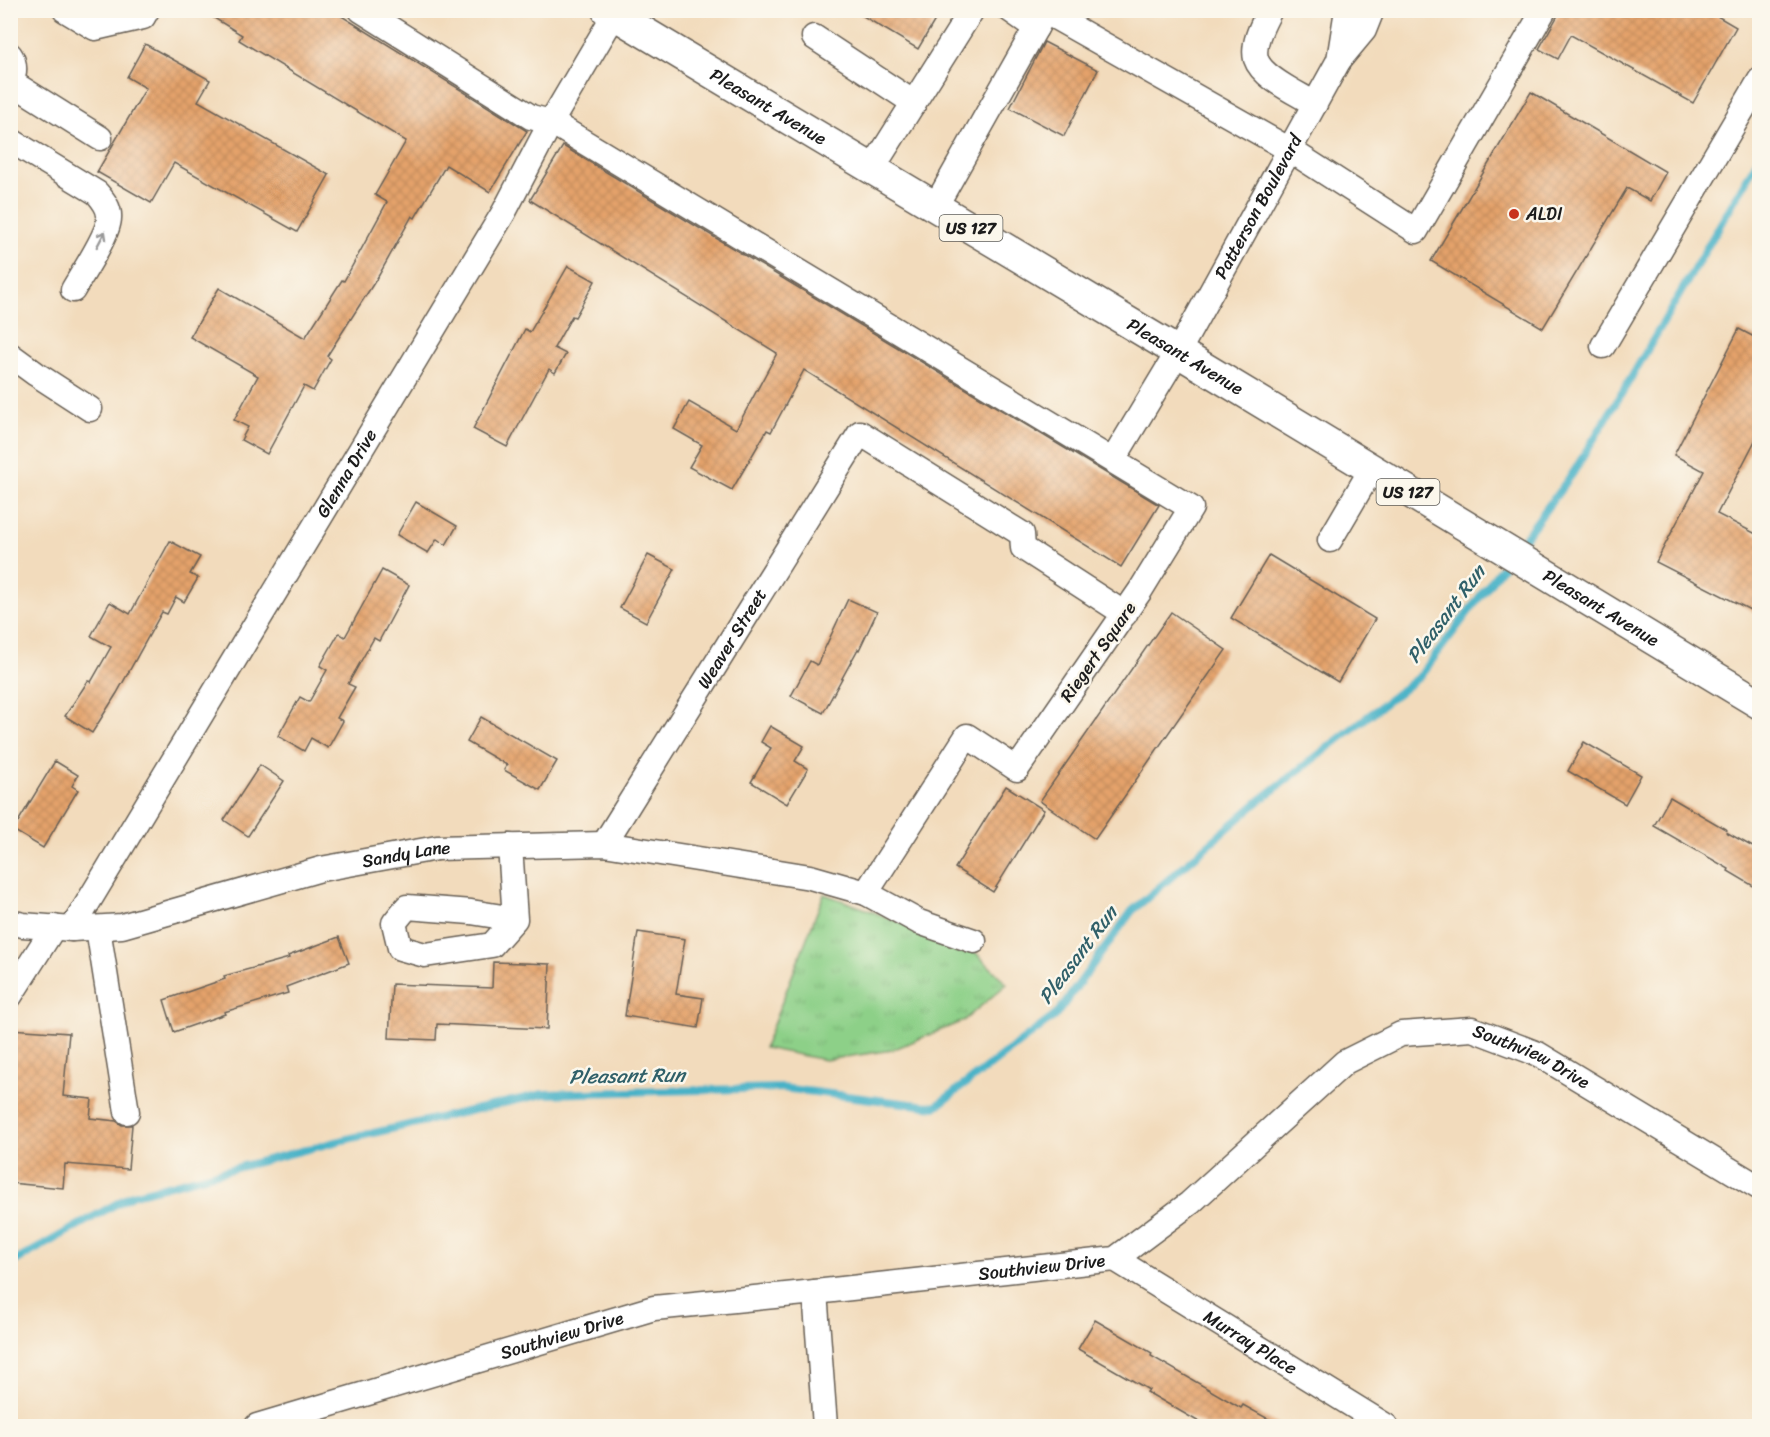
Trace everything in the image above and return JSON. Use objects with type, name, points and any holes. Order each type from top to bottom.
[{"type":"main road","name":"Pleasant Avenue","points":[[613,12],[1760,704]]},
{"type":"street","points":[[65,10],[95,28],[143,17],[147,10]]},
{"type":"street","points":[[361,10],[531,117],[551,122],[1113,460],[1178,352]]},
{"type":"street","points":[[872,169],[972,10]]},
{"type":"street","points":[[1010,10],[1043,17],[1290,150],[1416,231],[1544,10]]},
{"type":"street","points":[[1270,10],[1261,29],[1256,59],[1265,74],[1315,104]]},
{"type":"street","name":"Patterson Boulevard","points":[[1339,60],[1347,10]]},
{"type":"street","name":"Patterson Boulevard","points":[[1178,352],[1339,60],[1364,30],[1372,10]]},
{"type":"street","name":"Glenna Drive","points":[[10,996],[63,928],[504,212],[551,122],[613,12]]},
{"type":"street","points":[[935,207],[1043,17]]},
{"type":"street","points":[[814,37],[914,103]]},
{"type":"street","points":[[10,55],[14,64],[11,82],[100,138]]},
{"type":"street","points":[[1602,346],[1760,80]]},
{"type":"street","points":[[10,140],[97,193],[106,205],[110,218],[106,232],[73,290]]},
{"type":"street","points":[[10,355],[90,409]]},
{"type":"street","name":"Weaver Street","points":[[604,844],[860,433],[1022,534],[1023,548],[1125,614]]},
{"type":"street","name":"Riegert Square","points":[[866,893],[967,736],[1017,769],[1125,614],[1191,508],[1113,460]]},
{"type":"street","points":[[1330,540],[1371,470]]},
{"type":"street","name":"Sandy Lane","points":[[10,922],[63,928],[122,926],[321,869],[437,848],[604,844],[810,877],[866,893],[919,922],[974,941]]},
{"type":"street","points":[[510,846],[516,919]]},
{"type":"street","points":[[98,928],[127,1112]]},
{"type":"street","name":"Southview Drive","points":[[257,1426],[283,1423],[654,1308],[1115,1259],[1190,1203],[1345,1062],[1401,1034],[1472,1029],[1538,1054],[1760,1188]]},
{"type":"street","name":"Murray Place","points":[[1115,1259],[1386,1426]]},
{"type":"street","points":[[815,1292],[825,1426]]},
{"type":"green space","points":[[824,894],[975,952],[1007,984],[963,1021],[892,1050],[825,1060],[764,1048]]},
{"type":"building","points":[[201,10],[332,10],[527,131],[490,192],[446,165],[415,218],[412,216],[379,275],[327,356],[331,359],[313,391],[304,386],[267,454],[241,440],[248,427],[234,420],[258,376],[190,337],[219,288],[305,338],[342,280],[344,281],[387,202],[375,195],[406,141],[239,40],[242,35]]},
{"type":"building","points":[[853,10],[941,10],[918,49]]},
{"type":"building","points":[[1561,10],[1707,10],[1736,27],[1693,103],[1571,35],[1558,59],[1539,49]]},
{"type":"building","points":[[1044,42],[1098,70],[1064,136],[1010,108]]},
{"type":"building","points":[[145,44],[210,80],[198,101],[329,175],[297,232],[174,163],[151,203],[97,172],[146,88],[127,77]]},
{"type":"building","points":[[1531,92],[1666,172],[1650,201],[1627,188],[1543,328],[1431,261]]},
{"type":"building","points":[[563,146],[1159,505],[1121,567],[804,370],[771,432],[767,430],[732,490],[689,467],[702,445],[674,429],[689,402],[736,429],[777,353],[530,200]]},
{"type":"building","points":[[568,266],[595,281],[554,348],[566,354],[555,373],[549,369],[507,447],[473,429],[525,329],[530,332]]},
{"type":"building","points":[[1739,329],[1760,340],[1760,431],[1717,514],[1760,536],[1760,615],[1656,562],[1704,471],[1674,455]]},
{"type":"building","points":[[416,502],[457,526],[446,545],[437,539],[428,553],[397,535]]},
{"type":"building","points":[[170,541],[200,557],[190,574],[198,578],[184,602],[176,597],[167,614],[162,612],[92,733],[65,716],[88,681],[91,682],[111,647],[91,636],[110,602],[130,614]]},
{"type":"building","points":[[648,555],[675,569],[646,622],[620,608]]},
{"type":"building","points":[[1269,555],[1375,619],[1338,682],[1231,618]]},
{"type":"building","points":[[382,570],[409,585],[379,641],[374,638],[348,684],[355,687],[337,718],[343,721],[328,748],[311,738],[304,751],[278,736],[300,697],[309,702],[327,670],[320,666],[339,633],[345,637]]},
{"type":"building","points":[[848,599],[877,612],[859,650],[823,713],[791,696],[810,661],[817,665]]},
{"type":"building","points":[[1171,612],[1226,650],[1095,839],[1040,801]]},
{"type":"building","points":[[481,717],[557,761],[540,790],[504,770],[507,765],[467,742]]},
{"type":"building","points":[[770,726],[804,746],[795,761],[808,769],[787,804],[751,782],[771,748],[761,742]]},
{"type":"building","points":[[1584,742],[1641,775],[1625,804],[1568,771]]},
{"type":"building","points":[[55,761],[78,775],[72,786],[78,790],[43,848],[13,830]]},
{"type":"building","points":[[260,765],[284,781],[248,836],[224,820]]},
{"type":"building","points":[[1006,786],[1044,810],[993,892],[955,868]]},
{"type":"building","points":[[1670,797],[1760,851],[1760,890],[1728,871],[1729,869],[1654,826]]},
{"type":"building","points":[[638,932],[685,939],[676,994],[703,998],[698,1028],[625,1016]]},
{"type":"building","points":[[339,937],[349,963],[286,987],[288,993],[224,1012],[225,1014],[174,1032],[164,1000],[225,979],[224,976],[289,958],[288,956]]},
{"type":"building","points":[[493,962],[550,964],[547,1029],[437,1024],[436,1040],[389,1038],[392,984],[492,988]]},
{"type":"building","points":[[10,1029],[69,1033],[63,1096],[92,1099],[90,1118],[132,1125],[128,1169],[65,1164],[63,1188],[10,1183]]},
{"type":"building","points":[[1095,1320],[1152,1353],[1151,1356],[1241,1408],[1243,1405],[1281,1426],[1206,1426],[1078,1349]]},
{"type":"waterway","name":"Pleasant Run","points":[[1517,548],[1573,473],[1760,156]]},
{"type":"waterway","name":"Pleasant Run","points":[[10,1264],[132,1195],[343,1140],[543,1094],[782,1088],[935,1107],[1056,1015],[1132,911],[1259,801],[1420,676],[1509,558]]},
{"type":"place","name":"ALDI","points":[[1514,214]]}]
